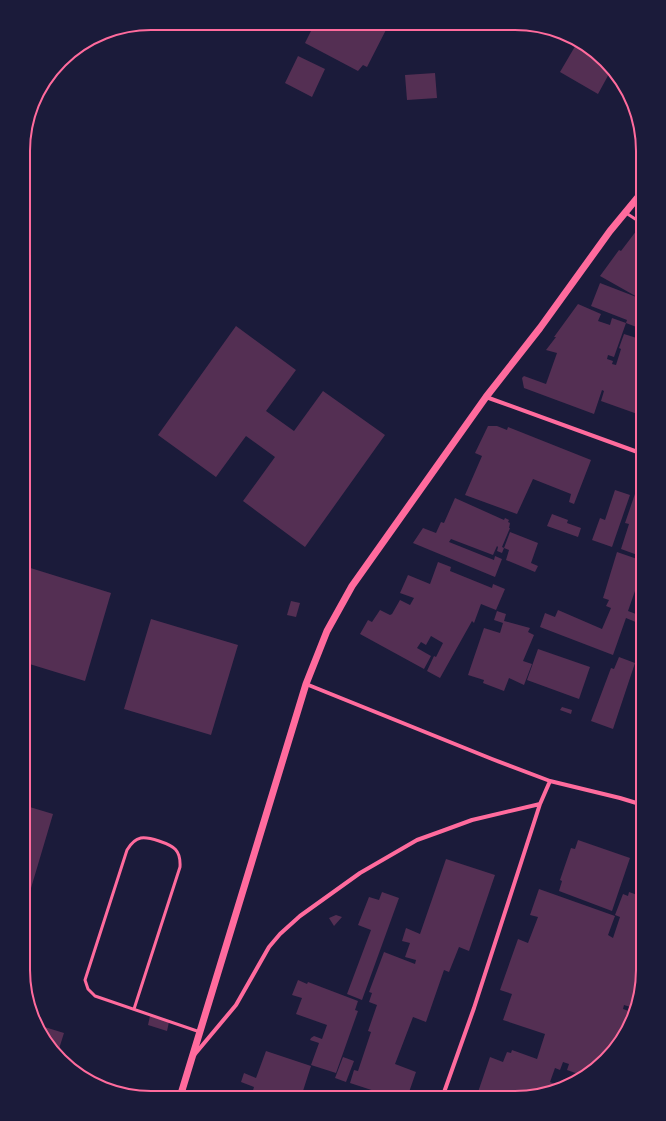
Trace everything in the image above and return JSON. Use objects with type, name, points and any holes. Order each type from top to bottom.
[{"type":"street","points":[[182,1091],[306,684],[327,631],[352,586],[486,397],[540,328],[610,231],[636,199]]},
{"type":"street","points":[[486,397],[636,451]]},
{"type":"street","points":[[306,684],[550,781],[636,803]]},
{"type":"street","points":[[444,1091],[474,1008],[540,804],[550,781]]},
{"type":"street","points":[[191,1059],[236,1005],[269,947],[280,934],[300,916],[360,873],[418,840],[472,820],[540,804]]},
{"type":"lane","points":[[625,212],[636,219]]},
{"type":"lane","points":[[134,1009],[180,867],[180,859],[176,850],[172,846],[148,837],[139,838],[131,842],[127,850],[85,980],[88,989],[95,996],[200,1032]]},
{"type":"building","points":[[312,30],[386,30],[367,67],[363,65],[358,71],[305,43]]},
{"type":"building","points":[[575,46],[601,65],[609,74],[598,94],[560,72]]},
{"type":"building","points":[[298,56],[325,69],[312,97],[285,83]]},
{"type":"building","points":[[435,73],[437,98],[407,100],[405,75]]},
{"type":"building","points":[[636,231],[636,296],[600,276],[619,250],[621,251]]},
{"type":"building","points":[[600,283],[636,297],[636,327],[626,323],[627,320],[591,306]]},
{"type":"building","points":[[578,304],[601,314],[598,321],[610,325],[612,318],[626,323],[614,357],[608,355],[607,359],[613,361],[612,364],[616,365],[621,349],[619,348],[624,334],[636,338],[636,414],[601,401],[604,391],[602,390],[594,414],[524,388],[522,378],[524,376],[546,384],[557,353],[546,350],[556,337],[554,337]]},
{"type":"building","points":[[236,326],[296,370],[266,411],[294,431],[323,391],[385,435],[305,547],[243,501],[275,457],[246,436],[216,477],[158,435]]},
{"type":"building","points":[[488,426],[497,426],[507,430],[508,427],[591,460],[574,504],[569,502],[571,494],[533,479],[517,514],[465,495],[482,456],[475,453]]},
{"type":"building","points":[[615,490],[630,495],[612,547],[592,540],[600,518],[605,520]]},
{"type":"building","points":[[636,491],[636,554],[621,549],[629,524],[625,523]]},
{"type":"building","points":[[455,498],[504,520],[505,518],[509,520],[508,522],[510,523],[510,528],[502,547],[504,548],[502,553],[497,551],[497,546],[493,555],[451,539],[449,542],[494,560],[495,556],[502,559],[495,577],[413,543],[423,528],[436,533],[441,522],[444,523]]},
{"type":"building","points":[[552,514],[568,520],[567,523],[581,528],[578,537],[547,526]]},
{"type":"building","points":[[510,532],[538,543],[531,563],[538,566],[535,572],[506,560],[509,550],[504,548]]},
{"type":"building","points":[[617,552],[636,559],[636,588],[628,611],[636,614],[636,622],[626,618],[613,655],[540,627],[545,613],[555,617],[558,610],[602,629],[611,608],[606,606],[609,600],[603,598]]},
{"type":"building","points":[[438,562],[451,567],[450,571],[492,588],[493,584],[505,589],[496,610],[481,604],[474,623],[472,621],[440,678],[427,671],[434,656],[436,657],[443,643],[431,636],[426,645],[421,642],[417,648],[431,656],[424,669],[360,634],[368,620],[372,622],[380,610],[390,615],[392,614],[400,600],[410,605],[414,598],[400,593],[408,575],[430,584]]},
{"type":"building","points":[[30,568],[111,593],[85,681],[30,664]]},
{"type":"building","points":[[291,601],[300,603],[296,617],[287,615]]},
{"type":"building","points":[[497,611],[506,614],[504,621],[530,628],[528,632],[534,635],[523,661],[532,664],[524,685],[509,678],[504,691],[483,683],[484,680],[468,675],[484,628],[500,633],[503,623],[494,620]]},
{"type":"building","points":[[151,619],[238,645],[211,735],[124,709]]},
{"type":"building","points":[[538,649],[590,667],[579,699],[527,680]]},
{"type":"building","points":[[619,657],[635,663],[613,729],[591,721],[611,668],[614,669]]},
{"type":"building","points":[[562,707],[572,710],[571,714],[560,710]]},
{"type":"building","points":[[30,807],[53,814],[30,891]]},
{"type":"building","points":[[578,840],[630,858],[612,911],[559,891],[562,881],[560,880],[571,848],[575,849]]},
{"type":"building","points":[[446,859],[495,875],[469,951],[459,947],[449,972],[444,970],[426,1022],[413,1017],[395,1064],[416,1072],[409,1091],[375,1091],[350,1083],[354,1070],[358,1071],[371,1032],[368,1031],[377,1005],[369,1002],[372,993],[369,992],[384,952],[415,964],[416,960],[405,957],[410,943],[402,941],[406,928],[420,934]]},
{"type":"building","points":[[539,889],[615,916],[608,935],[613,938],[620,917],[615,915],[623,894],[628,896],[629,892],[636,894],[636,978],[630,1007],[624,1005],[623,1009],[629,1011],[624,1023],[611,1044],[601,1056],[577,1074],[567,1070],[569,1064],[563,1062],[560,1070],[555,1068],[550,1082],[555,1084],[554,1085],[531,1090],[478,1091],[490,1057],[503,1062],[507,1052],[511,1053],[512,1050],[537,1059],[545,1034],[503,1020],[512,994],[500,990],[518,939],[528,943],[538,917],[530,915]]},
{"type":"building","points":[[382,892],[399,898],[362,1000],[347,994],[371,930],[358,925],[369,897],[379,900]]},
{"type":"building","points":[[336,915],[342,917],[334,926],[329,918]]},
{"type":"building","points":[[298,980],[307,984],[308,982],[358,1001],[355,1010],[358,1011],[336,1073],[311,1065],[319,1043],[310,1040],[314,1036],[322,1039],[327,1025],[296,1014],[302,998],[292,995]]},
{"type":"building","points":[[150,1016],[169,1022],[167,1031],[148,1025]]},
{"type":"building","points":[[44,1027],[64,1033],[59,1049]]},
{"type":"building","points":[[266,1051],[311,1066],[303,1091],[253,1091],[254,1087],[241,1082],[244,1073],[256,1078]]},
{"type":"building","points":[[343,1057],[354,1061],[346,1082],[335,1078]]}]
